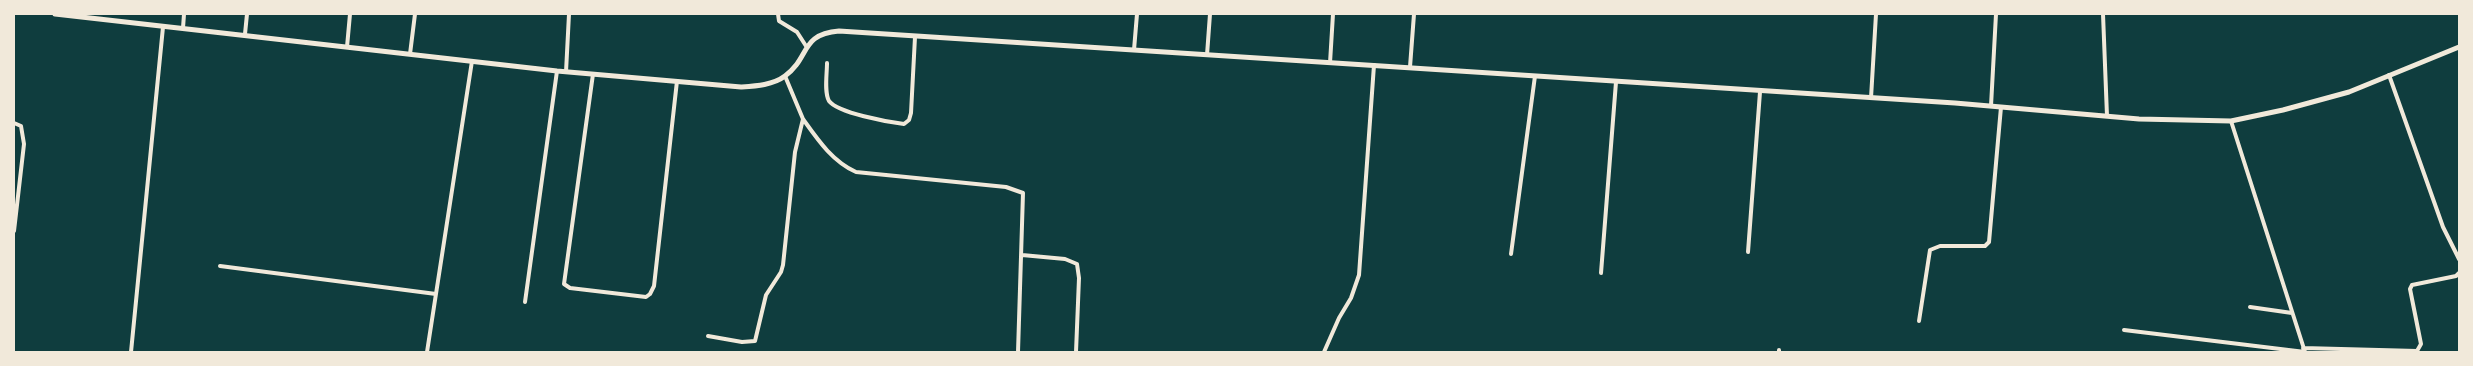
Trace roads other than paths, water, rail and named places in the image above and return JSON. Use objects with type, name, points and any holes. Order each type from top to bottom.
[{"type":"street","points":[[55,14],[163,27],[245,34],[566,72],[756,86],[785,76],[797,64],[806,46],[816,37],[831,32],[1410,67],[1760,92],[1991,106],[2107,116],[2230,120],[2338,95],[2459,46]]},
{"type":"street","points":[[183,28],[184,14]]},
{"type":"street","points":[[245,34],[247,14]]},
{"type":"street","points":[[346,47],[350,14]]},
{"type":"street","points":[[410,54],[415,14]]},
{"type":"street","points":[[566,72],[569,14]]},
{"type":"street","points":[[778,14],[779,21],[798,32],[806,46]]},
{"type":"street","points":[[1134,50],[1137,14]]},
{"type":"street","points":[[1207,55],[1210,14]]},
{"type":"street","points":[[1330,63],[1333,14]]},
{"type":"street","points":[[1410,67],[1414,14]]},
{"type":"street","points":[[1872,98],[1876,14]]},
{"type":"street","points":[[1991,106],[1996,14]]},
{"type":"street","points":[[2103,14],[2107,116]]},
{"type":"street","points":[[130,352],[163,27]]},
{"type":"street","points":[[827,64],[828,97],[833,105],[886,121],[904,124],[909,120],[910,113],[915,37]]},
{"type":"street","points":[[427,352],[472,61]]},
{"type":"street","points":[[1324,352],[1339,318],[1351,298],[1359,275],[1374,65]]},
{"type":"street","points":[[525,302],[558,71]]},
{"type":"street","points":[[593,74],[564,284],[570,288],[646,297],[650,294],[654,286],[677,81]]},
{"type":"street","points":[[2389,75],[2443,227],[2459,259]]},
{"type":"street","points":[[785,76],[803,119],[823,146],[842,166],[856,172],[1006,187],[1023,193],[1018,352]]},
{"type":"street","points":[[1511,254],[1535,76]]},
{"type":"street","points":[[1601,273],[1616,82]]},
{"type":"street","points":[[1748,252],[1760,92]]},
{"type":"street","points":[[1919,321],[1930,250],[1940,246],[1985,246],[1989,242],[2001,107]]},
{"type":"street","points":[[708,336],[751,342],[755,341],[758,336],[766,296],[781,272],[783,265],[795,152],[803,119]]},
{"type":"street","points":[[2230,120],[2304,350]]},
{"type":"street","points":[[14,123],[21,126],[24,144],[14,231]]},
{"type":"street","points":[[1022,255],[1065,259],[1077,264],[1079,278],[1076,352]]},
{"type":"street","points":[[220,266],[436,294]]},
{"type":"street","points":[[2124,330],[2304,350],[2417,351],[2421,344],[2410,289],[2412,285],[2456,276],[2459,272]]},
{"type":"street","points":[[2250,306],[2292,313]]}]
